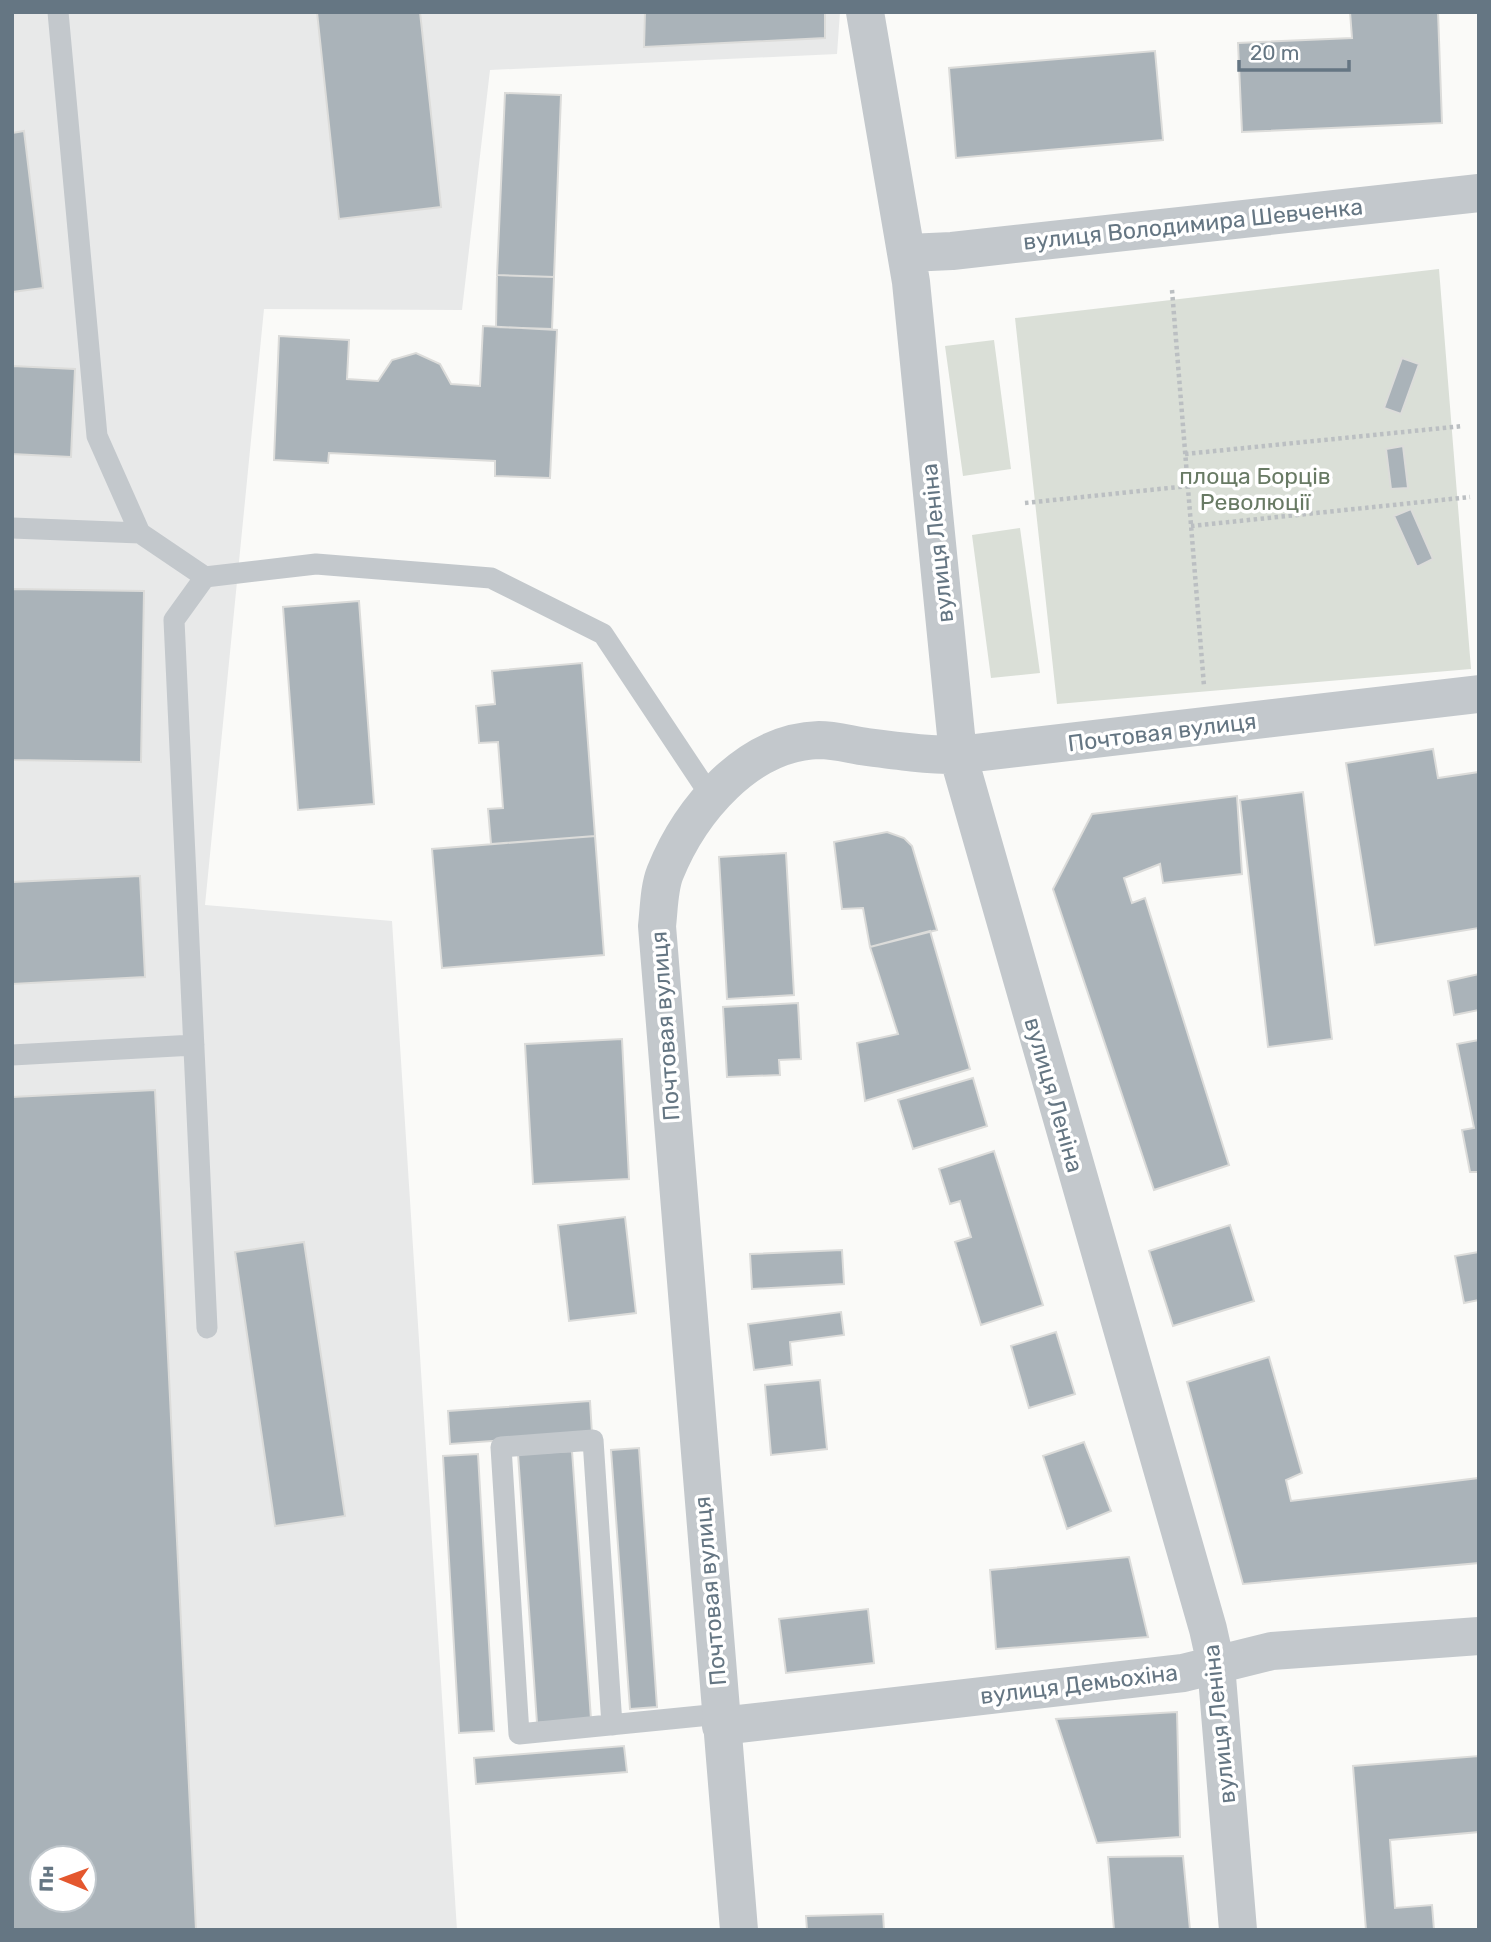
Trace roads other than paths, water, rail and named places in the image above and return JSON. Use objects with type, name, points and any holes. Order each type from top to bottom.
[{"type":"street","name":"вулиця Леніна","points":[[865,12],[908,253],[958,755],[1216,1665],[1238,1930]]},
{"type":"street","name":"вулиця Володимира Шевченка","points":[[908,253],[952,251],[1479,193]]},
{"type":"street","name":"Почтовая вулиця","points":[[739,1930],[657,926],[664,875],[686,832],[712,798],[741,768],[779,748],[819,740],[920,754],[958,755],[1479,694]]},
{"type":"street","name":"вулиця Демьохіна","points":[[720,1720],[1183,1673],[1272,1651],[1479,1636]]},
{"type":"lane","points":[[58,12],[97,436],[141,533],[205,577],[316,564],[491,578],[603,634],[712,798]]},
{"type":"lane","points":[[12,528],[141,533]]},
{"type":"lane","points":[[205,577],[174,620],[207,1328]]},
{"type":"lane","points":[[12,1055],[194,1045]]},
{"type":"lane","points":[[612,1726],[593,1440],[501,1447],[519,1734],[720,1720]]},
{"type":"park label","name":"площа Борців Революції","points":[[1255,489]]}]
